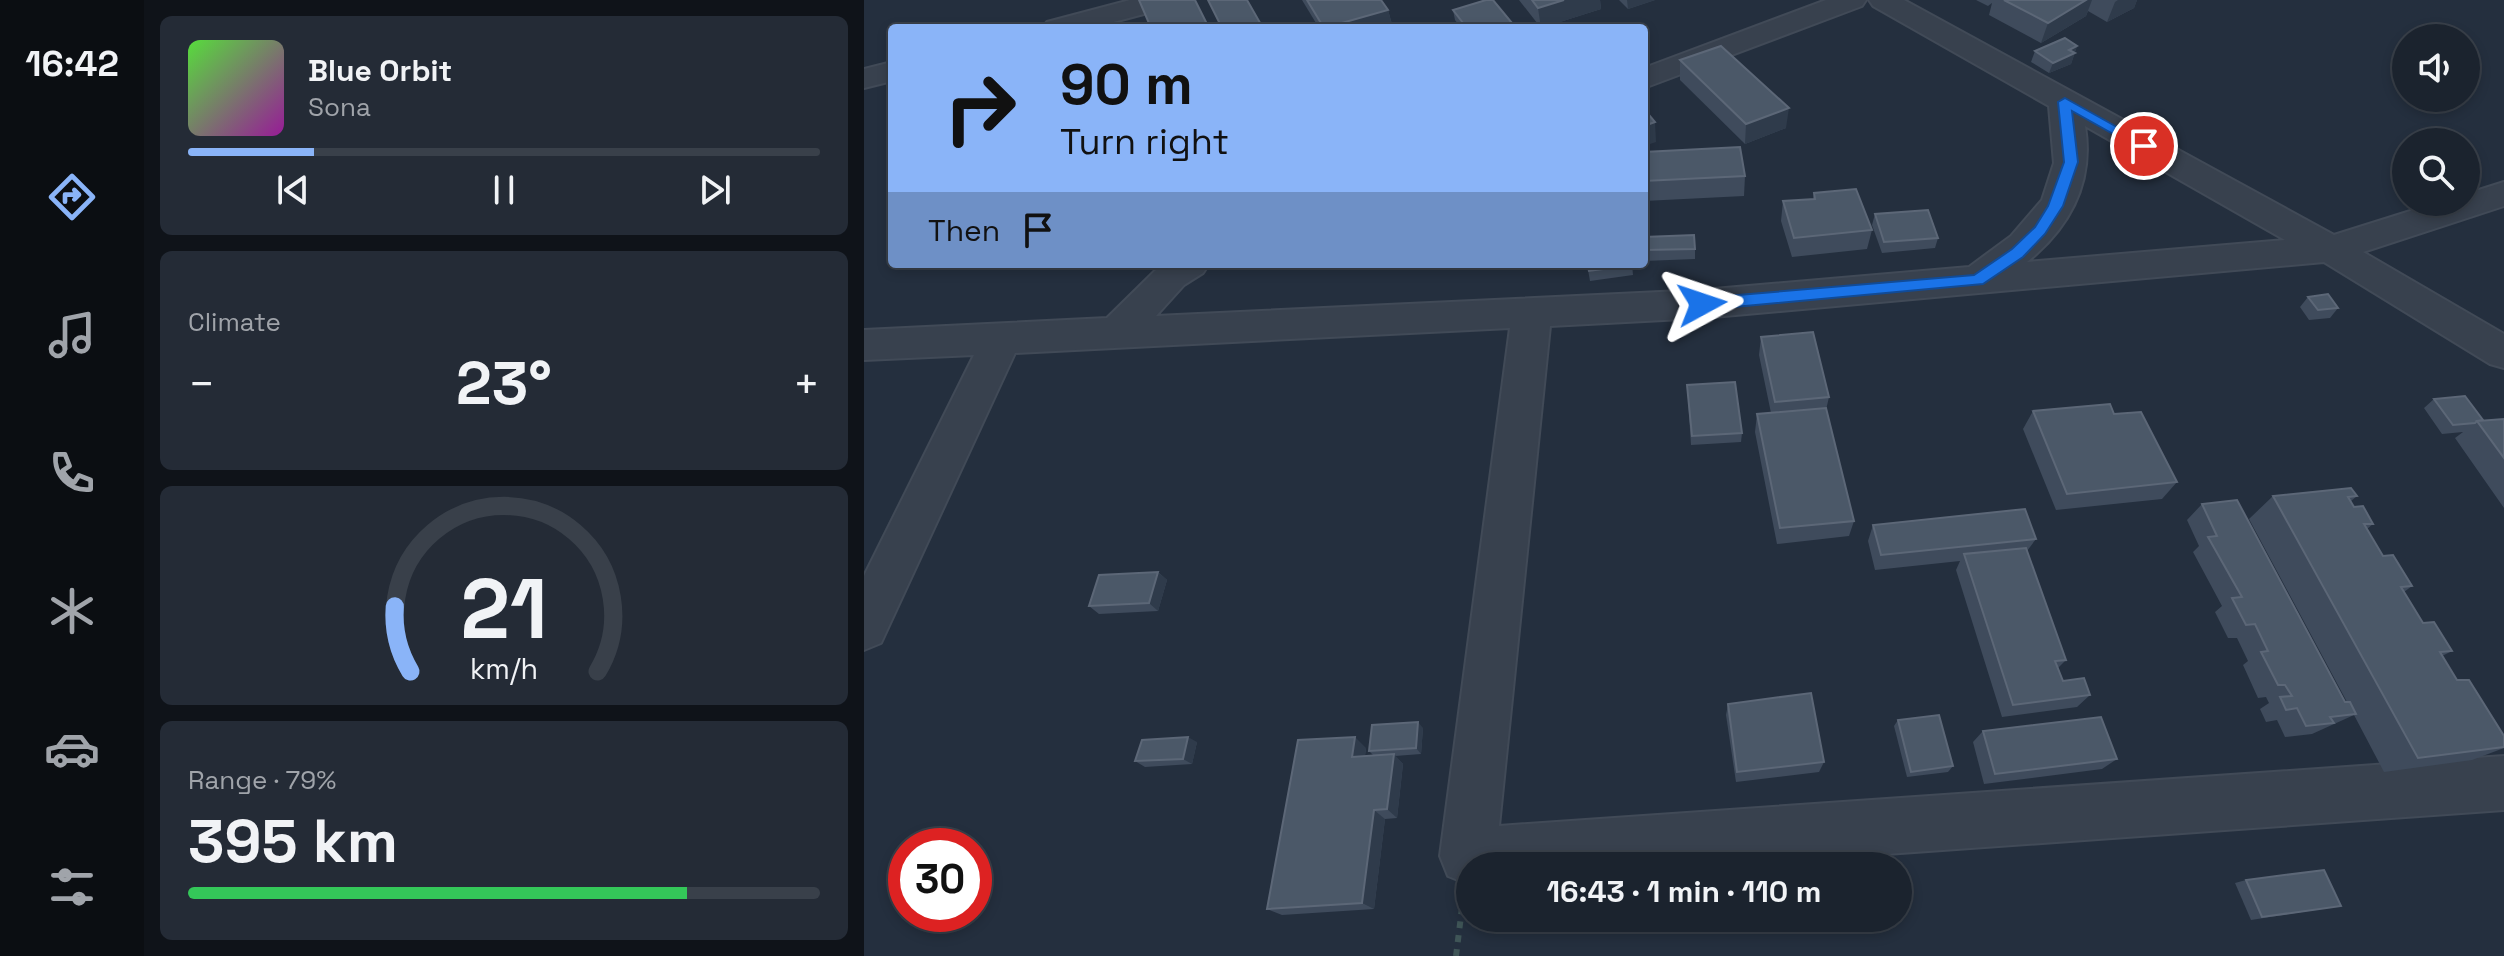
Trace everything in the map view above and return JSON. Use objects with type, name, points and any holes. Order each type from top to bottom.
[{"type":"street","points":[[1072,24],[1164,0]]},
{"type":"street","points":[[1648,77],[1852,0]]},
{"type":"street","points":[[1883,0],[2330,249],[2504,353]]},
{"type":"street","points":[[864,79],[888,72]]},
{"type":"street","points":[[1977,280],[2018,253],[2040,231],[2056,206],[2071,162],[2065,102]]},
{"type":"street","points":[[864,345],[1120,330],[1702,304],[2330,249],[2504,194]]},
{"type":"street","points":[[1120,330],[1171,276],[1184,268]]},
{"type":"street","points":[[1532,311],[1468,856],[2504,783]]},
{"type":"street","points":[[864,627],[1002,337]]},
{"type":"building","points":[[1139,0],[1195,0],[1207,24],[1149,24]]},
{"type":"building","points":[[1208,0],[1247,0],[1261,24],[1220,24]]},
{"type":"building","points":[[1307,0],[1381,0],[1388,10],[1338,24],[1322,24]]},
{"type":"building","points":[[1493,0],[1512,23],[1464,24],[1453,10]]},
{"type":"building","points":[[1532,0],[1564,0],[1538,8]]},
{"type":"building","points":[[2004,0],[2086,0],[2048,23]]},
{"type":"building","points":[[2065,38],[2077,46],[2069,50],[2075,53],[2053,63],[2035,51]]},
{"type":"building","points":[[1721,46],[1789,108],[1746,124],[1680,60]]},
{"type":"building","points":[[1740,147],[1745,176],[1648,181],[1648,152]]},
{"type":"building","points":[[1856,189],[1872,230],[1794,238],[1783,201],[1815,199],[1814,193]]},
{"type":"building","points":[[1928,210],[1938,238],[1884,242],[1875,214]]},
{"type":"building","points":[[1694,235],[1695,249],[1648,250],[1648,237]]},
{"type":"building","points":[[2328,294],[2338,308],[2318,310],[2308,297]]},
{"type":"building","points":[[1813,332],[1829,397],[1775,402],[1761,337]]},
{"type":"building","points":[[1735,382],[1742,433],[1692,436],[1687,385]]},
{"type":"building","points":[[2465,396],[2483,420],[2453,425],[2434,399]]},
{"type":"building","points":[[2110,404],[2114,414],[2141,412],[2177,482],[2067,494],[2033,411]]},
{"type":"building","points":[[1826,408],[1854,521],[1780,528],[1757,414]]},
{"type":"building","points":[[2504,419],[2504,458],[2477,421]]},
{"type":"building","points":[[2351,488],[2357,496],[2348,497],[2354,507],[2363,506],[2373,524],[2364,524],[2383,556],[2393,555],[2412,586],[2401,587],[2423,623],[2434,622],[2452,651],[2440,652],[2457,680],[2469,680],[2504,736],[2504,747],[2418,758],[2273,496]]},
{"type":"building","points":[[2237,500],[2345,702],[2350,702],[2356,714],[2330,717],[2334,723],[2306,726],[2297,708],[2286,710],[2280,697],[2292,696],[2285,685],[2278,685],[2261,652],[2268,651],[2255,624],[2246,625],[2232,598],[2242,597],[2208,537],[2217,536],[2202,504]]},
{"type":"building","points":[[2025,509],[2036,539],[1881,555],[1873,525]]},
{"type":"building","points":[[2026,548],[2066,660],[2055,661],[2063,681],[2084,678],[2090,695],[2013,705],[1964,554]]},
{"type":"building","points":[[1158,572],[1149,603],[1089,606],[1099,575]]},
{"type":"building","points":[[1811,693],[1824,762],[1737,772],[1728,704]]},
{"type":"building","points":[[1939,715],[1953,766],[1911,772],[1898,720]]},
{"type":"building","points":[[2101,717],[2117,759],[1995,774],[1983,731]]},
{"type":"building","points":[[1418,722],[1416,748],[1369,751],[1372,725]]},
{"type":"building","points":[[1188,737],[1183,759],[1135,761],[1142,740]]},
{"type":"building","points":[[1355,737],[1352,757],[1394,754],[1387,809],[1374,810],[1362,903],[1267,909],[1298,740]]},
{"type":"building","points":[[2324,870],[2341,906],[2262,917],[2246,880]]},
{"type":"route","points":[[1702,304],[1977,280],[2018,253],[2040,231],[2056,206],[2071,162],[2065,102],[2144,146]]}]
